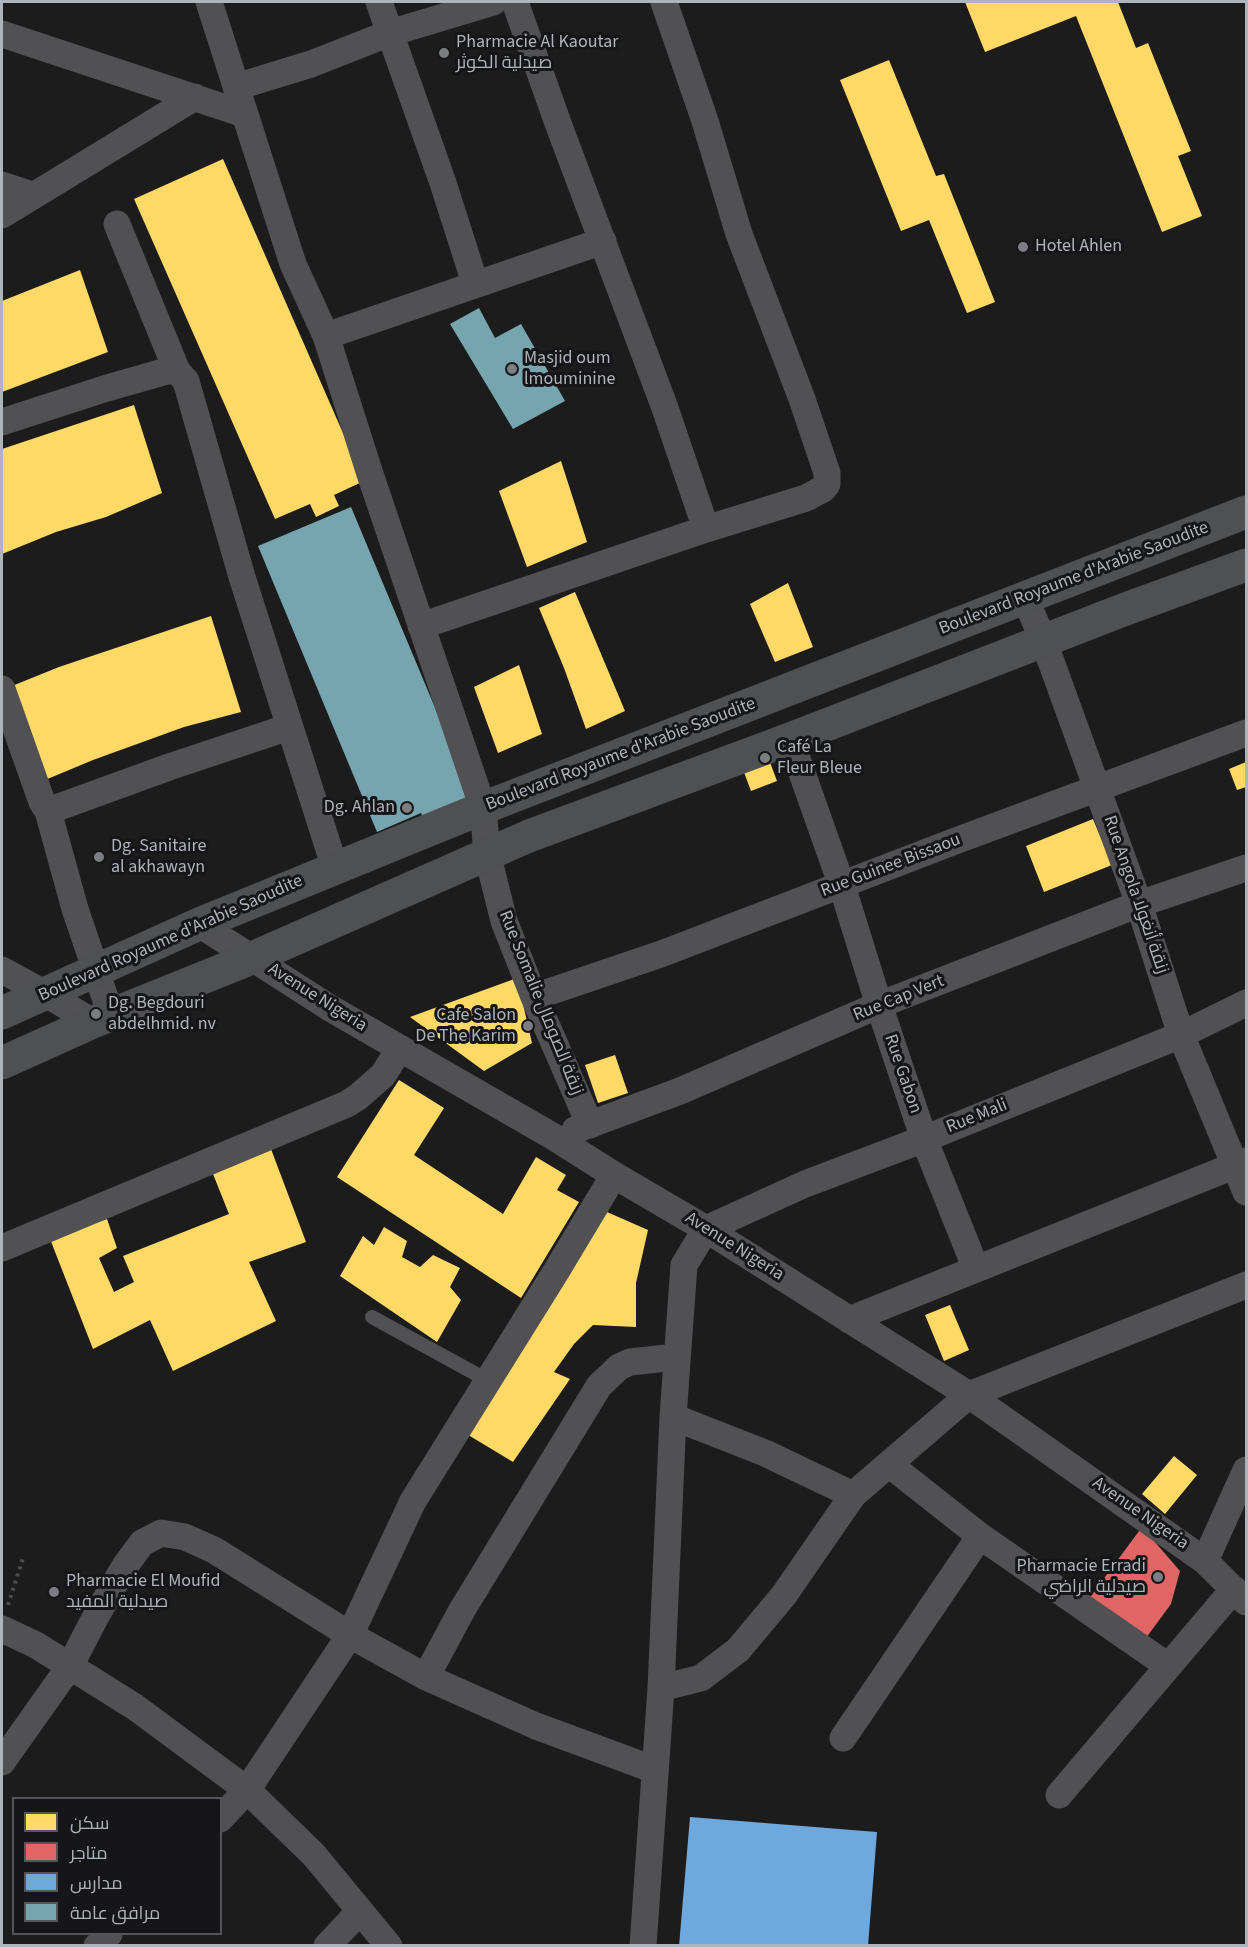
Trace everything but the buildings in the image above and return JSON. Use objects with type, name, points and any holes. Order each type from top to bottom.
[{"type":"main road","name":"Boulevard Royaume d'Arabie Saoudite","points":[[2,1013],[199,924],[483,808],[1246,512]]},
{"type":"main road","points":[[2,1063],[102,1019],[252,958],[487,853],[1246,565]]},
{"type":"street","name":"Rue Somalie زنقة الصومال","points":[[209,2],[293,264],[326,336],[483,808],[487,853],[504,921],[534,997],[590,1125]]},
{"type":"street","points":[[379,2],[443,183],[475,284]]},
{"type":"street","points":[[236,87],[311,64],[390,33],[493,2]]},
{"type":"street","points":[[515,2],[706,528]]},
{"type":"street","points":[[421,626],[706,528],[806,498],[824,489],[827,484],[827,473],[802,399],[739,234],[705,121],[664,2]]},
{"type":"street","points":[[2,33],[244,114]]},
{"type":"street","points":[[2,214],[195,97]]},
{"type":"street","points":[[2,185],[32,195]]},
{"type":"street","points":[[117,224],[177,371],[186,381],[242,577],[335,868]]},
{"type":"street","points":[[326,336],[603,241]]},
{"type":"street","points":[[2,422],[107,388],[167,371],[177,371]]},
{"type":"street","name":"Rue Angola زنقة أنغولا","points":[[1024,598],[1044,642],[1098,788],[1139,904],[1181,1035],[1241,1163],[1246,1192]]},
{"type":"street","points":[[2,689],[42,802],[48,811],[95,972],[102,1019]]},
{"type":"street","points":[[48,811],[169,767],[289,728]]},
{"type":"street","name":"Rue Guinee Bissaou","points":[[534,997],[661,954],[1246,733]]},
{"type":"street","name":"Rue Gabon","points":[[790,739],[842,886],[924,1139],[976,1269]]},
{"type":"street","name":"Rue Cap Vert","points":[[554,1137],[680,1091],[879,1005],[1139,904],[1246,868]]},
{"type":"street","name":"Avenue Nigeria","points":[[199,924],[330,1008],[554,1137],[706,1229],[969,1395],[1205,1561],[1240,1596]]},
{"type":"street","points":[[2,970],[46,994],[102,1019]]},
{"type":"street","name":"Rue Mali","points":[[706,1229],[805,1184],[924,1139],[1181,1035],[1246,1003]]},
{"type":"street","points":[[2,1248],[347,1104],[382,1075],[400,1048]]},
{"type":"street","points":[[849,1320],[1241,1163]]},
{"type":"street","points":[[222,1817],[247,1790],[350,1635],[412,1500],[614,1175]]},
{"type":"street","points":[[643,1946],[661,1688],[676,1357],[684,1265],[706,1229]]},
{"type":"street","points":[[661,1688],[701,1678],[738,1650],[784,1595],[854,1495],[969,1395],[1246,1285]]},
{"type":"street","points":[[426,1677],[462,1610],[599,1386],[609,1374],[630,1362],[676,1357]]},
{"type":"street","points":[[673,1417],[765,1453],[854,1495]]},
{"type":"street","points":[[890,1465],[980,1536],[1168,1666]]},
{"type":"street","points":[[1205,1561],[1246,1470]]},
{"type":"street","points":[[2,1762],[70,1666],[125,1566],[142,1543],[161,1533],[185,1537],[214,1550],[350,1635],[426,1677],[536,1726],[655,1770]]},
{"type":"street","points":[[843,1738],[980,1536]]},
{"type":"street","points":[[1059,1795],[1168,1666],[1240,1596]]},
{"type":"street","points":[[3,1622],[135,1707],[247,1790],[314,1855],[388,1946]]},
{"type":"street","points":[[327,1946],[360,1911]]},
{"type":"street","points":[[97,1946],[108,1935]]},
{"type":"lane","points":[[372,1317],[487,1380]]},
{"type":"path","points":[[3,1622],[24,1555]]},
{"type":"place","name":"Pharmacie Al Kaoutar صيدلية الكوثر","points":[[444,53]]},
{"type":"place","name":"Hotel Ahlen","points":[[1023,247]]},
{"type":"place","name":"Masjid oum lmouminine","points":[[512,369]]},
{"type":"place","name":"Café La Fleur Bleue","points":[[765,758]]},
{"type":"place","name":"Dg. Ahlan","points":[[407,808]]},
{"type":"place","name":"Dg. Sanitaire al akhawayn","points":[[99,857]]},
{"type":"place","name":"Dg. Begdouri abdelhmid. nv","points":[[96,1014]]},
{"type":"place","name":"Cafe Salon De The Karim","points":[[528,1026]]},
{"type":"place","name":"Pharmacie Erradi صيدلية الراضي","points":[[1158,1577]]},
{"type":"place","name":"Pharmacie El Moufid صيدلية المفيد","points":[[54,1592]]}]
